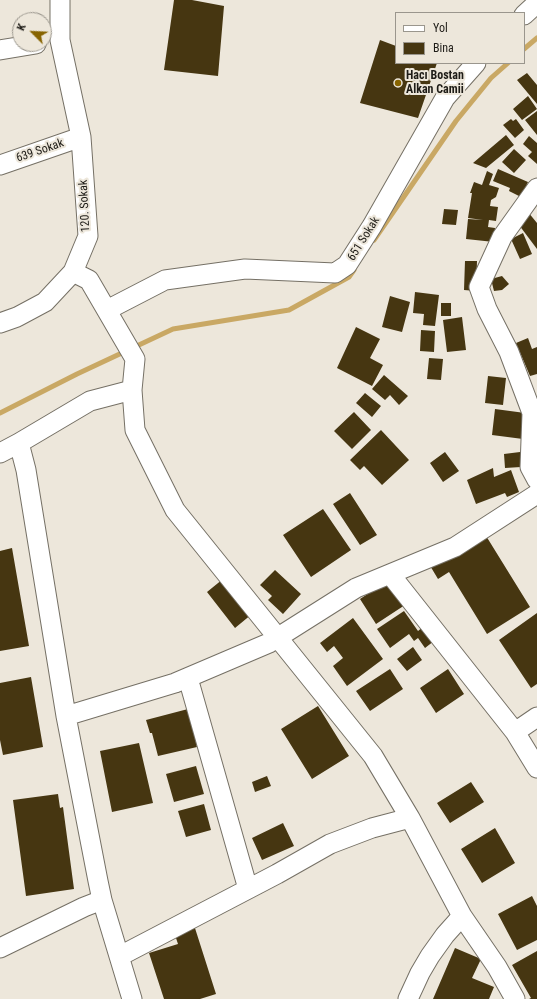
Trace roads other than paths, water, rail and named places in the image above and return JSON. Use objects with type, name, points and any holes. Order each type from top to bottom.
[{"type":"street","name":"120. Sokak","points":[[60,0],[52,42],[81,137],[88,236],[73,272]]},
{"type":"street","points":[[525,14],[537,3]]},
{"type":"street","points":[[0,50],[12,48]]},
{"type":"street","name":"651 Sokak","points":[[107,310],[165,280],[245,269],[335,273],[347,265],[372,226],[445,98],[475,64]]},
{"type":"street","name":"639 Sokak","points":[[0,165],[81,137]]},
{"type":"street","points":[[537,188],[502,237],[479,287],[487,309],[510,352],[532,413],[530,467],[537,480]]},
{"type":"street","points":[[0,323],[17,317],[45,302],[73,272],[89,280],[135,359],[132,390],[135,430],[176,510],[373,756],[410,818],[462,916],[497,967],[515,999]]},
{"type":"street","points":[[0,453],[90,401],[132,390]]},
{"type":"street","points":[[19,443],[26,470],[66,716],[102,900],[132,999]]},
{"type":"street","points":[[66,716],[175,683],[269,643],[356,588],[455,547],[537,494]]},
{"type":"street","points":[[390,574],[515,732],[537,768]]},
{"type":"street","points":[[188,678],[248,889]]},
{"type":"street","points":[[515,732],[537,717]]},
{"type":"street","points":[[120,956],[330,844],[372,828],[410,818]]},
{"type":"street","points":[[0,948],[84,907],[102,900]]},
{"type":"street","points":[[408,999],[430,956],[462,916]]},
{"type":"waterway","points":[[525,48],[537,38]]},
{"type":"waterway","points":[[374,240],[456,121],[491,78],[507,64]]},
{"type":"waterway","points":[[0,413],[77,374],[173,329],[289,310],[349,277],[354,270]]},
{"type":"place","name":"Hacı Bostan Alkan Camii","points":[[398,83]]}]
